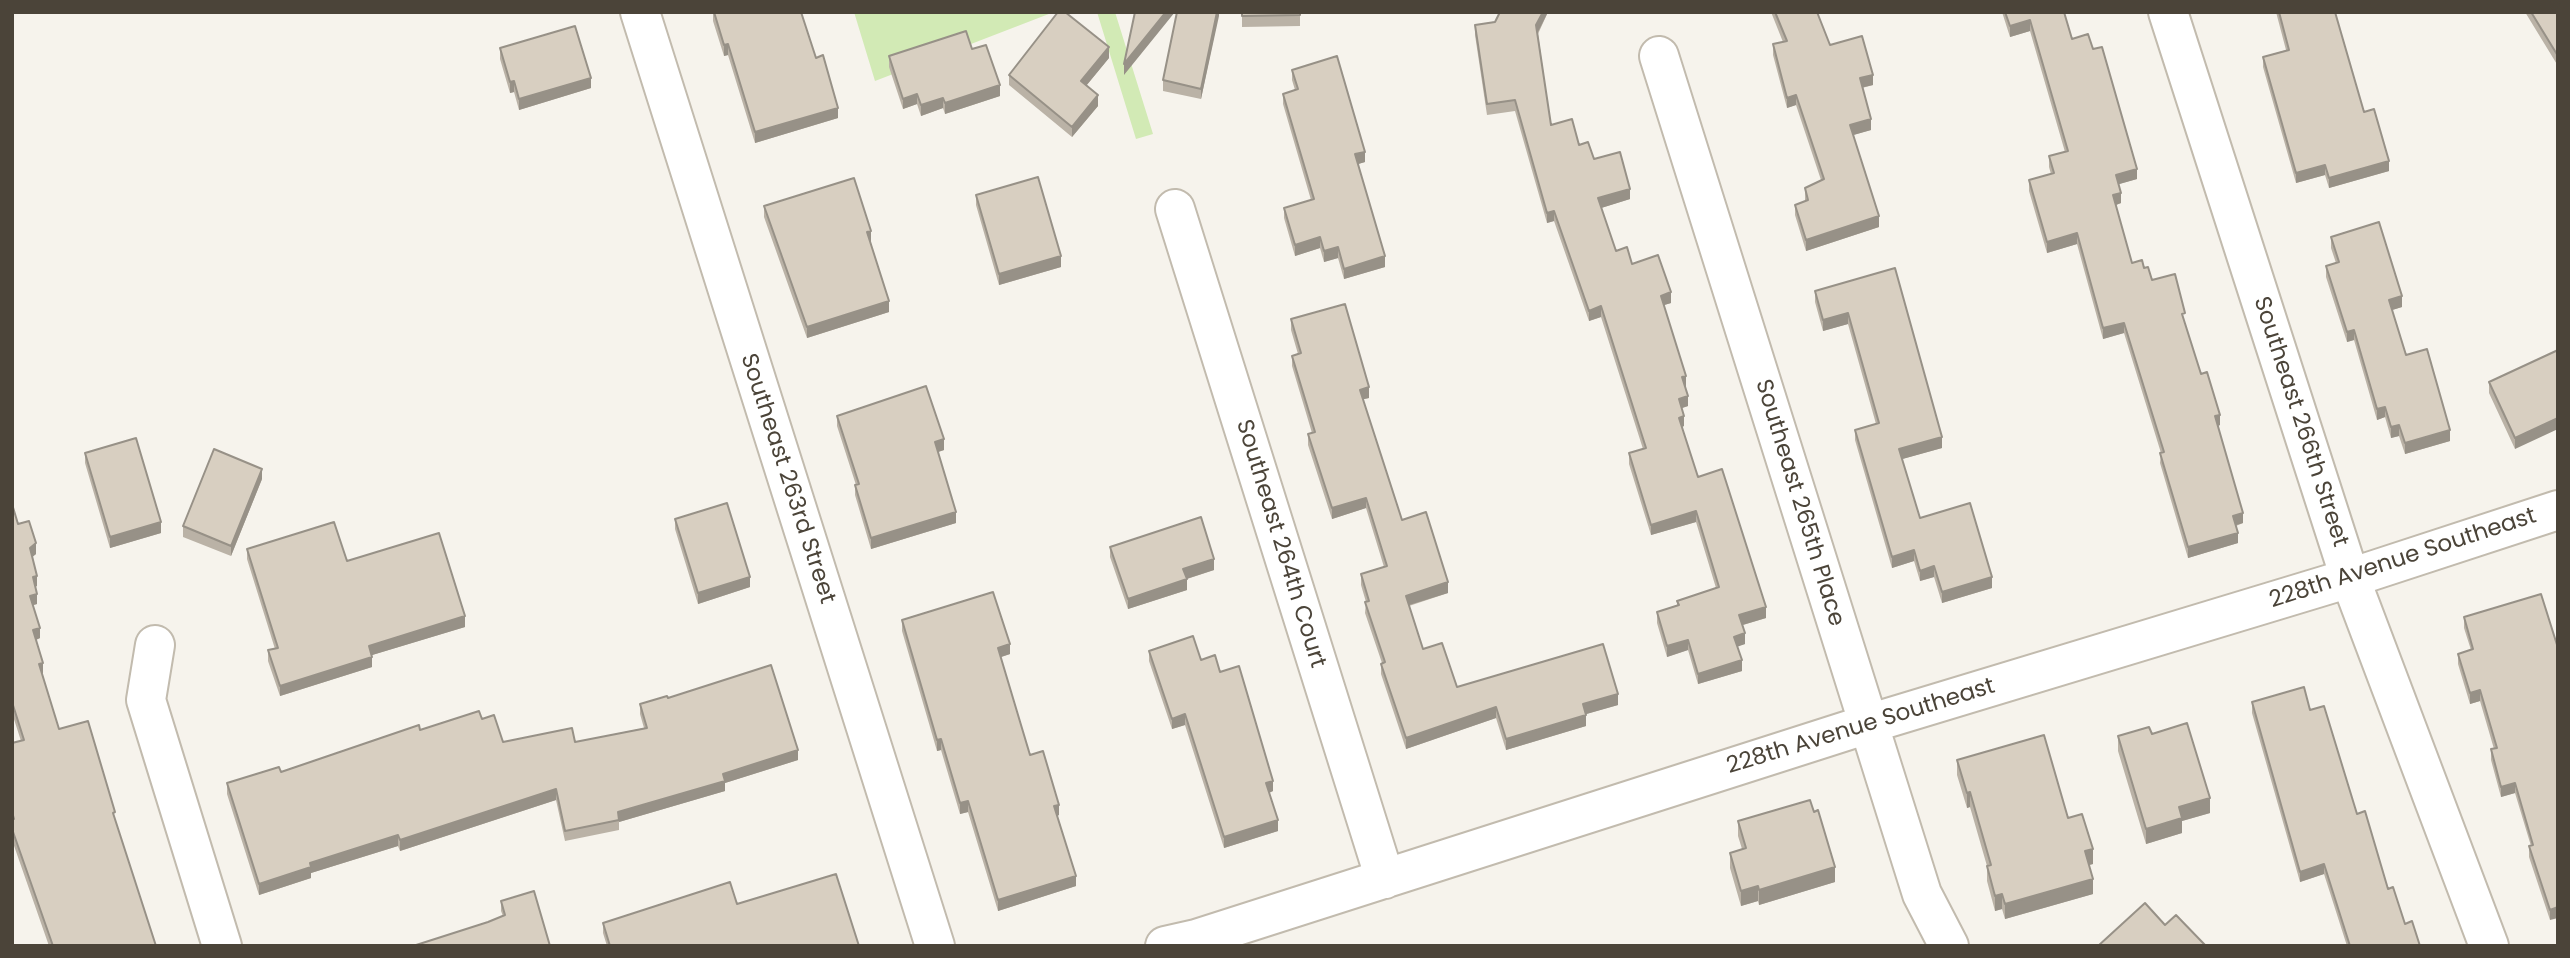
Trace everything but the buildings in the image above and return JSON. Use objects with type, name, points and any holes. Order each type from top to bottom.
[{"type":"street","name":"Southeast 263rd Street","points":[[640,12],[935,946]]},
{"type":"street","name":"Southeast 266th Street","points":[[2168,12],[2350,578],[2489,946]]},
{"type":"street","name":"Southeast 265th Place","points":[[1659,56],[1922,894],[1949,946]]},
{"type":"street","name":"Southeast 264th Court","points":[[1175,209],[1385,879]]},
{"type":"street","name":"228th Avenue Southeast","points":[[1166,946],[1385,879],[1868,723],[2350,578],[2558,510]]},
{"type":"street","points":[[155,645],[146,700],[222,946]]},
{"type":"green space","points":[[854,12],[1054,12],[875,81]]},
{"type":"green space","points":[[1097,12],[1115,12],[1153,134],[1136,139]]}]
